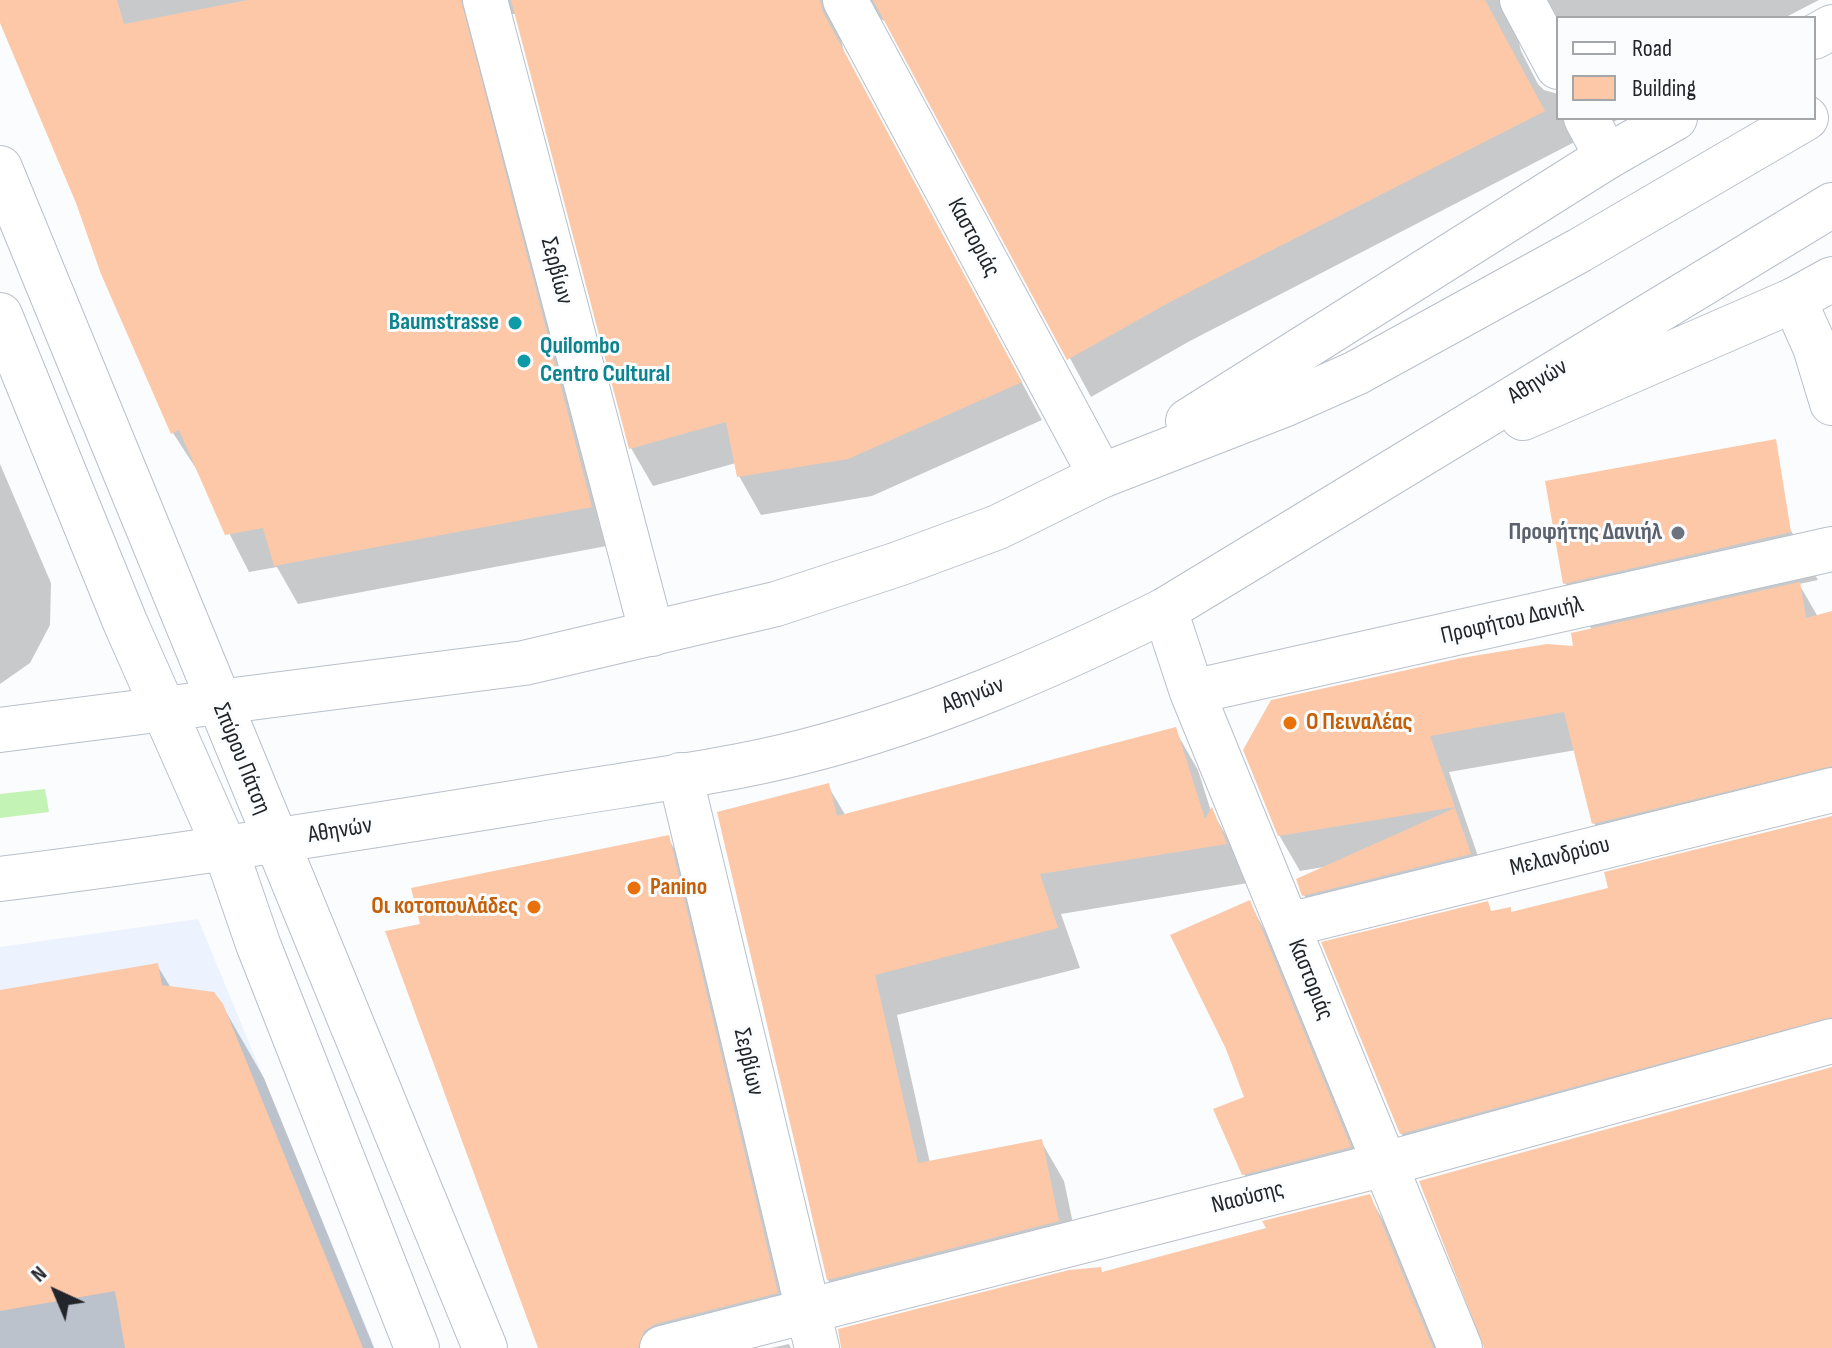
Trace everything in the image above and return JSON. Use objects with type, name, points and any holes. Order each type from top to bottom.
[{"type":"main road","name":"Σερβίων","points":[[485,0],[652,634]]},
{"type":"main road","name":"Καστοριάς","points":[[845,0],[1101,476]]},
{"type":"main road","points":[[1522,0],[1556,63]]},
{"type":"main road","points":[[1587,120],[1607,157]]},
{"type":"main road","points":[[1101,476],[1607,157],[1672,120]]},
{"type":"main road","points":[[0,730],[524,663],[776,604],[898,564],[998,527],[1101,476],[1356,373],[1580,250],[1803,120]]},
{"type":"main road","name":"Σπύρου Πάτση","points":[[0,168],[274,841],[485,1348]]},
{"type":"main road","name":"Αθηνών","points":[[0,879],[274,841],[680,775],[806,751],[939,709],[1052,666],[1165,610],[1832,205]]},
{"type":"main road","points":[[1371,484],[1794,300],[1832,279]]},
{"type":"main road","points":[[1794,300],[1815,347],[1832,403]]},
{"type":"main road","name":"Σπύρου Πάτση","points":[[0,315],[125,622],[166,708],[225,848],[258,944],[417,1348]]},
{"type":"main road","name":"Προφήτου Δανιήλ","points":[[1192,692],[1832,549]]},
{"type":"main road","name":"Καστοριάς","points":[[1165,610],[1192,692],[1460,1348]]},
{"type":"main road","name":"Σερβίων","points":[[680,775],[812,1329]]},
{"type":"main road","name":"Μελανδρύου","points":[[1288,925],[1832,790]]},
{"type":"main road","name":"Ναούσης","points":[[662,1348],[812,1329],[1385,1164],[1832,1041]]},
{"type":"shaded area","points":[[198,919],[375,1348],[0,1348],[0,947]]},
{"type":"green space","points":[[45,789],[49,812],[0,818],[0,794]]},
{"type":"building","points":[[0,0],[117,0],[124,24],[248,0],[461,0],[592,507],[274,566],[263,528],[225,535],[179,430],[171,434],[101,274],[76,203],[0,23]]},
{"type":"building","points":[[511,0],[820,0],[823,12],[1022,382],[848,459],[737,477],[726,422],[629,449]]},
{"type":"building","points":[[873,0],[1485,0],[1545,111],[1168,303],[1067,360]]},
{"type":"building","name":"Προφήτης Δανιήλ","points":[[1776,439],[1791,532],[1563,584],[1545,481]]},
{"type":"building","points":[[1800,582],[1806,618],[1832,611],[1832,766],[1592,824],[1564,712],[1430,736],[1455,807],[1278,836],[1243,750],[1271,700],[1461,658],[1547,644],[1573,646],[1571,633]]},
{"type":"building","points":[[1176,727],[1205,819],[1212,807],[1227,844],[1040,874],[1058,928],[875,975],[918,1163],[1042,1139],[1059,1221],[827,1280],[717,812],[829,783],[837,816]]},
{"type":"building","points":[[1455,808],[1471,854],[1302,896],[1296,879]]},
{"type":"building","points":[[1832,816],[1832,1017],[1400,1134],[1321,942],[1488,901],[1491,911],[1511,907],[1511,912],[1608,888],[1604,872]]},
{"type":"building","points":[[669,835],[778,1293],[655,1324],[644,1331],[638,1348],[538,1348],[385,931],[420,924],[411,888]]},
{"type":"building","points":[[1250,900],[1351,1147],[1242,1175],[1213,1109],[1244,1097],[1226,1049],[1170,935]]},
{"type":"building","points":[[158,963],[162,985],[214,992],[223,1004],[363,1348],[125,1348],[115,1291],[0,1311],[0,990]]},
{"type":"building","points":[[1832,1067],[1832,1348],[1484,1348],[1419,1181]]},
{"type":"building","points":[[1370,1194],[1433,1348],[841,1348],[838,1329],[1069,1270],[1101,1267],[1102,1272],[1266,1228],[1262,1221]]},
{"type":"place","name":"Baumstrasse","points":[[515,323]]},
{"type":"place","name":"Quilombo Centro Cultural","points":[[524,361]]},
{"type":"place","name":"Προφήτης Δανιήλ","points":[[1678,533]]},
{"type":"place","name":"Ο Πειναλέας","points":[[1290,723]]},
{"type":"place","name":"Panino","points":[[634,888]]},
{"type":"place","name":"Οι κοτοπουλάδες","points":[[534,907]]}]
